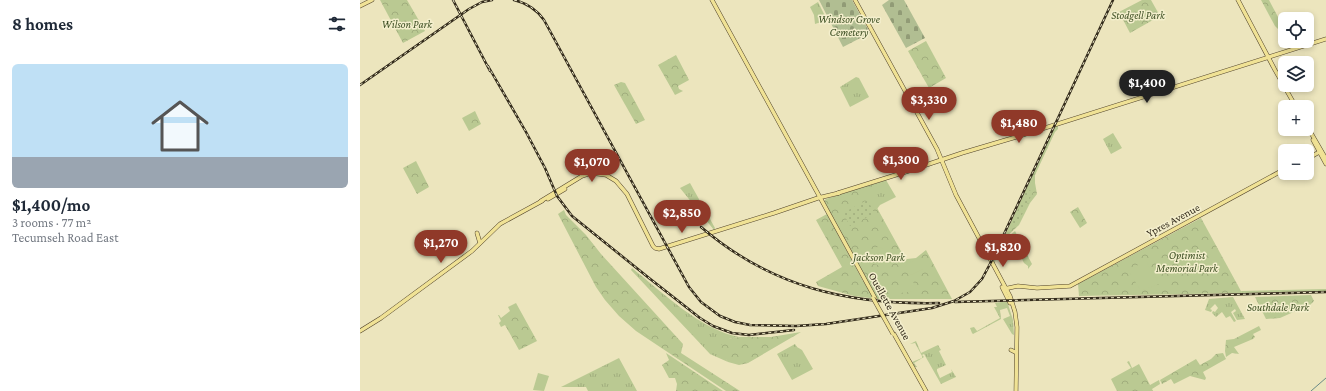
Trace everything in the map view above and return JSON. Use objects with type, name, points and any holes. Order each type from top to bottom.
[{"type":"main road","points":[[360,6],[372,0]]},
{"type":"main road","name":"Ouellette Avenue","points":[[712,0],[925,391]]},
{"type":"main road","points":[[855,0],[934,145],[956,195],[1012,303],[1017,320],[1016,384],[1018,391]]},
{"type":"main road","points":[[1238,0],[1265,52],[1271,58]]},
{"type":"main road","points":[[361,330],[397,306],[480,243],[500,224],[582,176],[597,173],[608,176],[622,186],[653,246],[659,249],[1254,62],[1271,58],[1326,39]]},
{"type":"main road","points":[[1261,43],[1271,58],[1276,71],[1292,100]]},
{"type":"main road","points":[[1263,60],[1265,57],[1265,52]]},
{"type":"main road","points":[[1263,60],[1273,63]]},
{"type":"main road","points":[[1312,136],[1326,164]]},
{"type":"main road","points":[[1314,154],[1320,151]]},
{"type":"main road","points":[[1320,151],[1326,158]]},
{"type":"main road","name":"Ypres Avenue","points":[[1005,289],[1018,286],[1037,288],[1070,287],[1278,174]]},
{"type":"main road","points":[[477,233],[480,243]]},
{"type":"main road","points":[[1005,289],[1014,321],[1013,351],[1016,362]]},
{"type":"green space","name":"Wilson Park","points":[[380,0],[407,0],[425,31],[403,43]]},
{"type":"green space","name":"Windsor Grove Cemetery","points":[[819,0],[852,0],[870,33],[843,47]]},
{"type":"green space","points":[[889,0],[904,0],[925,38],[906,48],[882,5]]},
{"type":"green space","name":"Stodgell Park","points":[[1142,0],[1151,0],[1160,16],[1130,33],[1119,12]]},
{"type":"green space","points":[[1261,0],[1269,0],[1278,17],[1278,29]]},
{"type":"green space","points":[[818,2],[827,20],[815,24],[814,15],[810,7]]},
{"type":"green space","points":[[926,41],[946,78],[929,88],[908,51]]},
{"type":"green space","points":[[676,55],[689,80],[678,86],[679,89],[683,91],[675,95],[658,65]]},
{"type":"green space","points":[[856,77],[859,78],[869,97],[850,107],[840,87]]},
{"type":"green space","points":[[621,82],[625,83],[645,120],[636,124],[614,85]]},
{"type":"green space","points":[[475,111],[481,124],[469,131],[462,118]]},
{"type":"green space","points":[[1058,126],[1058,129],[1055,132],[1035,175],[1037,194],[1030,203],[1019,225],[1006,237],[994,264],[993,262],[1054,127]]},
{"type":"green space","points":[[1113,133],[1122,148],[1111,154],[1103,139]]},
{"type":"green space","points":[[416,161],[429,187],[417,194],[403,168]]},
{"type":"green space","points":[[886,180],[896,197],[880,205],[877,209],[863,187]]},
{"type":"green space","points":[[690,183],[715,228],[714,230],[680,188]]},
{"type":"green space","name":"Jackson Park","points":[[865,186],[905,261],[907,259],[916,258],[926,250],[952,299],[877,299],[854,296],[818,286],[816,282],[842,267],[816,220],[827,214],[863,281],[867,281],[824,201]]},
{"type":"green space","points":[[1027,189],[1033,192],[1016,227],[1011,225]]},
{"type":"green space","points":[[867,200],[875,213],[850,226],[843,213]]},
{"type":"green space","points":[[1078,207],[1087,223],[1080,228],[1070,212]]},
{"type":"green space","points":[[564,210],[566,215],[586,235],[601,254],[683,344],[681,353],[740,391],[726,391],[636,331],[619,316],[596,287],[558,214]]},
{"type":"green space","name":"Optimist Memorial Park","points":[[1201,218],[1242,293],[1079,296],[1078,284]]},
{"type":"green space","points":[[1015,231],[1032,264],[1028,269],[1028,266],[1024,263],[1012,239],[1008,237]]},
{"type":"green space","points":[[878,247],[884,250],[887,256],[884,262],[878,265],[872,262],[869,256],[872,250]]},
{"type":"green space","points":[[917,259],[923,269],[911,275],[904,265]]},
{"type":"green space","points":[[1146,261],[1159,284],[1141,291],[1128,270]]},
{"type":"green space","points":[[632,268],[682,309],[710,327],[739,337],[729,339],[726,359],[728,362],[710,354],[631,270]]},
{"type":"green space","points":[[900,277],[912,280],[917,291],[900,293]]},
{"type":"green space","points":[[1326,289],[1326,291],[1242,293],[1241,291]]},
{"type":"green space","name":"Southdale Park","points":[[1311,295],[1314,301],[1305,310],[1298,310],[1280,318],[1266,319],[1255,297]]},
{"type":"green space","points":[[1233,297],[1245,319],[1237,320],[1233,313],[1236,311],[1235,309],[1231,312],[1236,321],[1234,322],[1230,316],[1226,318],[1222,312],[1216,317],[1212,313],[1218,308],[1215,304],[1210,309],[1212,310],[1211,312],[1205,310],[1209,299]]},
{"type":"green space","points":[[1007,301],[1013,320],[1014,335],[1003,319],[1010,316],[1007,308],[1000,310],[1001,319],[973,334],[972,333],[970,328],[974,327],[977,331],[1000,318],[994,307],[997,307],[995,303]]},
{"type":"green space","points":[[516,303],[537,341],[519,350],[505,325],[501,327],[499,323],[501,321],[498,315],[501,318],[510,311],[508,307]]},
{"type":"green space","points":[[1259,326],[1261,330],[1253,334],[1255,337],[1253,339],[1234,347],[1239,354],[1232,353],[1226,357],[1226,340],[1234,339]]},
{"type":"green space","points":[[801,332],[748,363],[739,365],[728,362],[722,351],[722,344],[729,339],[739,337],[771,337]]},
{"type":"green space","points":[[916,341],[921,353],[938,345],[941,350],[939,351],[946,365],[937,369],[940,378],[952,372],[951,369],[956,377],[941,384],[924,354],[922,355],[924,357],[914,363],[917,367],[915,367],[912,362],[922,358],[915,343],[910,344]]},
{"type":"green space","points":[[795,344],[802,350],[813,369],[792,380],[777,354]]},
{"type":"green space","points":[[666,353],[723,391],[676,391],[677,384],[675,378],[669,378],[662,365],[669,360]]},
{"type":"green space","points":[[1223,353],[1226,359],[1203,372],[1206,378],[1205,380],[1190,376],[1174,384],[1171,379],[1162,384],[1160,380],[1196,359],[1200,365],[1211,359],[1216,354]]},
{"type":"green space","points":[[619,358],[637,391],[588,391],[586,387],[561,387]]},
{"type":"green space","points":[[1129,361],[1132,368],[1139,364],[1150,385],[1159,380],[1160,384],[1152,389],[1153,391],[1117,391],[1111,379],[1131,368],[1127,362]]},
{"type":"green space","points":[[538,373],[549,376],[544,391],[533,390]]},
{"type":"waterway","points":[[1311,391],[1326,378]]},
{"type":"railway","points":[[453,0],[490,71]]},
{"type":"railway","points":[[360,85],[469,9],[482,2],[492,0]]},
{"type":"railway","points":[[514,0],[531,7],[544,20],[689,287],[701,302],[720,316],[735,322],[750,325],[796,326],[826,324],[932,308],[954,301],[970,292],[982,279],[991,262],[1113,0]]},
{"type":"railway","points":[[488,66],[526,132],[545,168],[557,196],[572,216],[700,318],[713,326],[732,333],[749,335],[794,330]]},
{"type":"railway","points":[[701,227],[728,248],[755,264],[783,278],[812,288],[842,296],[873,300],[906,303],[939,303]]},
{"type":"railway","points":[[955,302],[1326,292]]}]
